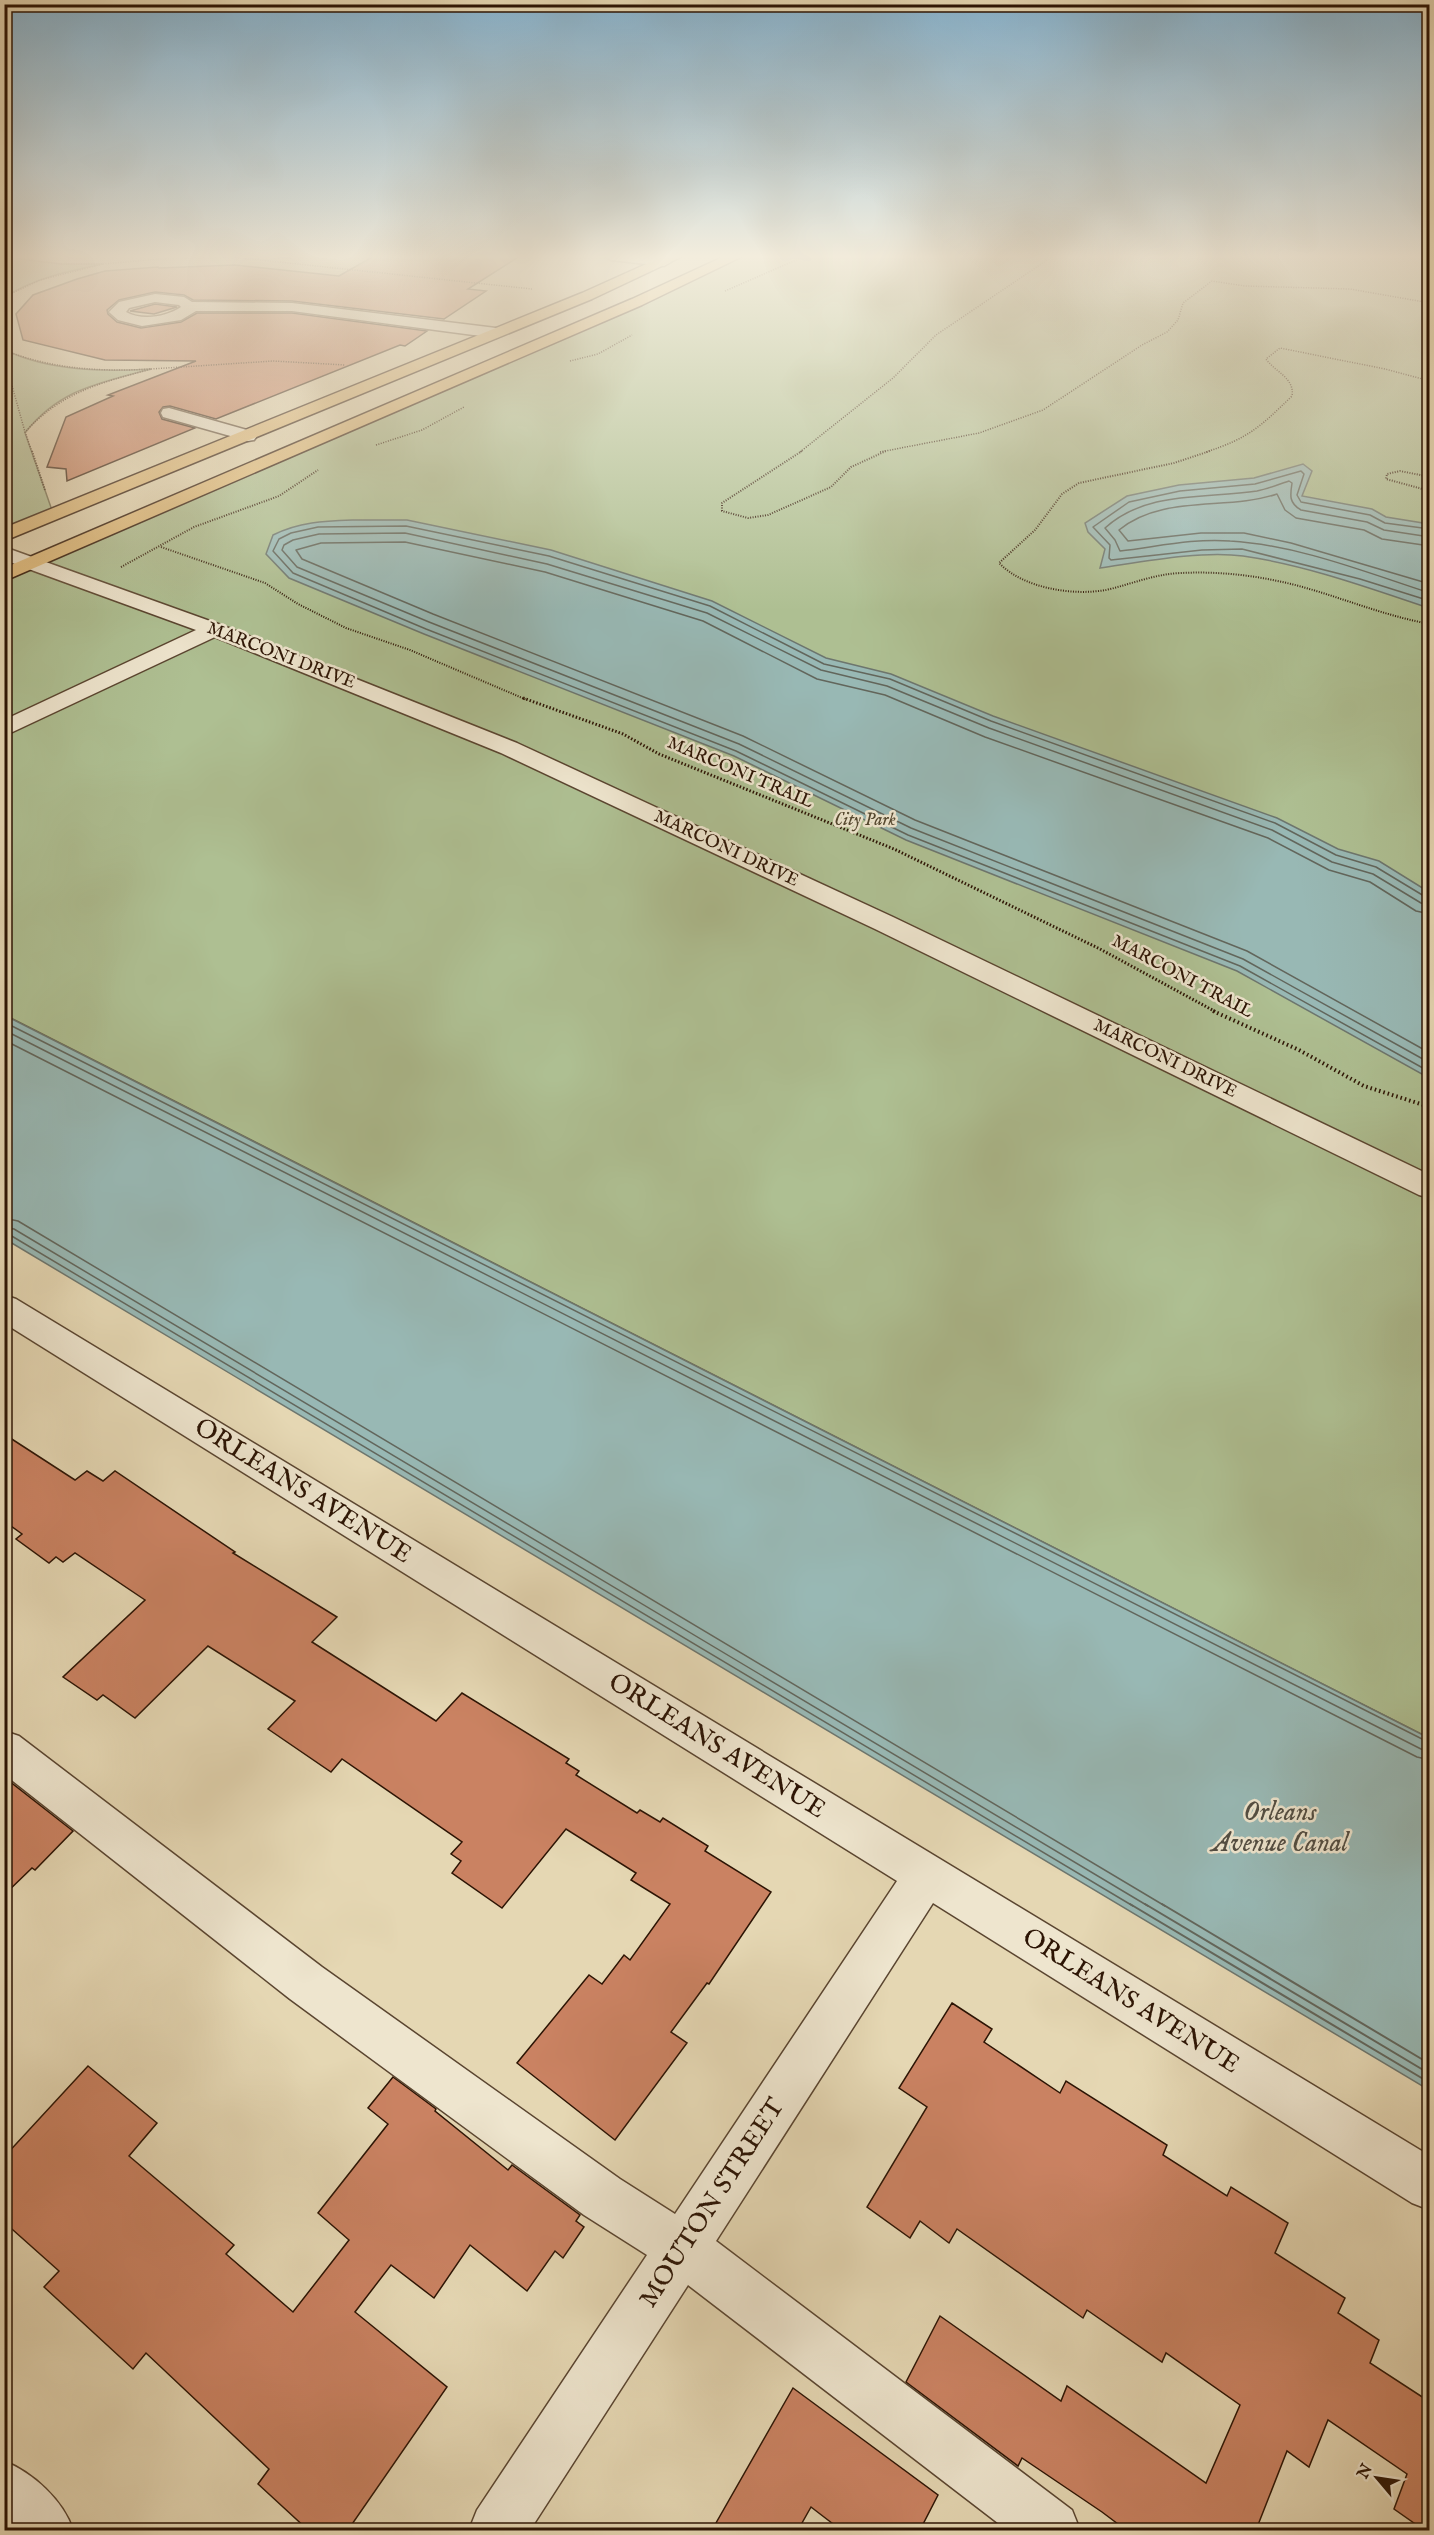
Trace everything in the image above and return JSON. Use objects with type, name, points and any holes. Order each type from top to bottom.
[{"type":"main road","points":[[4,536],[397,374]]},
{"type":"main road","points":[[4,574],[470,374]]},
{"type":"main road","points":[[144,479],[191,493]]},
{"type":"street","points":[[169,413],[248,436]]},
{"type":"street","name":"MARCONI DRIVE","points":[[4,553],[214,629],[509,748],[874,918],[1430,1188]]},
{"type":"street","points":[[4,729],[214,629]]},
{"type":"street","name":"ORLEANS AVENUE","points":[[4,1307],[1430,2185]]},
{"type":"street","points":[[4,1749],[306,1983],[602,2198],[682,2248],[1052,2530]]},
{"type":"street","name":"MOUTON STREET","points":[[497,2530],[926,1875]]},
{"type":"street","points":[[4,2489],[45,2530]]},
{"type":"path","points":[[9,374],[25,432],[54,516]]},
{"type":"path","points":[[25,432],[51,405],[69,394],[134,374]]},
{"type":"path","points":[[897,374],[796,456],[722,503],[722,511],[748,518],[768,515],[814,496],[831,486],[851,467],[881,452],[979,433],[1043,410],[1097,374]]},
{"type":"path","points":[[1285,374],[1293,390],[1292,396],[1255,431],[1234,443],[1191,458],[1079,483],[1062,494],[1035,530],[999,563],[1005,571],[1026,581],[1097,591],[1162,574],[1222,573],[1247,576],[1298,586],[1388,615],[1430,624]]},
{"type":"path","points":[[1405,374],[1430,381]]},
{"type":"path","points":[[1430,477],[1400,471],[1387,474],[1386,478],[1430,491]]},
{"type":"path","name":"MARCONI TRAIL","points":[[161,547],[265,583],[298,604],[346,628],[410,650],[476,680],[576,719],[623,734],[658,754],[894,849],[1100,949],[1196,1003],[1299,1050],[1364,1086],[1430,1107]]},
{"type":"green space","points":[[5,374],[132,374],[98,384],[66,397],[38,418],[25,433],[54,516],[5,535]]},
{"type":"green space","name":"City Park","points":[[465,374],[1429,374],[1429,1738],[5,1015],[4,575]]},
{"type":"water","points":[[1303,464],[1312,471],[1302,496],[1372,509],[1386,517],[1429,524],[1429,608],[1314,571],[1243,556],[1209,554],[1100,568],[1105,549],[1088,532],[1085,523],[1127,496],[1179,485],[1254,478]]},
{"type":"water","points":[[352,520],[407,520],[551,550],[712,601],[826,658],[891,674],[993,716],[1277,818],[1338,849],[1379,861],[1429,892],[1429,1078],[1237,971],[906,840],[734,756],[424,634],[289,578],[266,554],[273,535],[292,527]]},
{"type":"water","name":"Orleans Avenue Canal","points":[[4,1015],[1429,1738],[1429,2090],[5,1239]]},
{"type":"building","points":[[162,374],[327,374],[216,419],[170,406],[163,407],[159,412],[162,419],[195,428],[67,481],[66,469],[47,467],[66,417],[113,396],[108,395]]},
{"type":"building","points":[[4,1434],[75,1480],[87,1471],[103,1481],[115,1471],[235,1552],[233,1553],[337,1617],[312,1642],[436,1721],[462,1693],[569,1759],[566,1763],[579,1771],[576,1775],[637,1813],[640,1810],[660,1822],[663,1818],[708,1846],[705,1851],[771,1892],[709,1984],[707,1983],[671,2032],[687,2043],[615,2140],[517,2063],[589,1975],[602,1984],[624,1955],[630,1960],[670,1904],[631,1880],[636,1873],[566,1829],[502,1908],[452,1873],[461,1861],[451,1854],[462,1842],[342,1759],[331,1772],[268,1729],[295,1701],[208,1646],[135,1718],[103,1695],[97,1700],[63,1677],[145,1600],[75,1553],[63,1562],[56,1557],[49,1563],[16,1539],[22,1534],[4,1521]]},
{"type":"building","points":[[4,1777],[73,1831],[35,1870],[32,1868],[4,1895]]},
{"type":"building","points":[[952,2003],[992,2029],[984,2042],[1060,2093],[1066,2081],[1167,2145],[1163,2155],[1227,2196],[1231,2187],[1288,2223],[1275,2253],[1345,2298],[1338,2313],[1379,2340],[1370,2363],[1430,2402],[1430,2530],[1424,2530],[1394,2509],[1407,2474],[1328,2420],[1309,2467],[1287,2451],[1256,2530],[1126,2530],[1022,2458],[1018,2466],[906,2382],[940,2316],[1061,2401],[1067,2386],[1206,2483],[1240,2405],[1166,2353],[1162,2362],[1087,2310],[1083,2318],[957,2229],[949,2243],[920,2221],[910,2238],[867,2207],[927,2107],[899,2088]]},
{"type":"building","points":[[88,2066],[157,2123],[129,2156],[234,2245],[226,2254],[293,2312],[349,2240],[318,2213],[388,2124],[368,2108],[393,2077],[436,2109],[435,2111],[508,2170],[512,2165],[580,2215],[576,2221],[584,2227],[563,2258],[555,2251],[527,2291],[470,2245],[434,2298],[391,2265],[355,2312],[447,2387],[348,2530],[308,2530],[258,2484],[269,2469],[146,2353],[133,2369],[44,2287],[59,2271],[4,2222],[4,2157]]},
{"type":"building","points":[[793,2388],[938,2495],[920,2530],[841,2530],[811,2507],[798,2530],[712,2530]]}]
